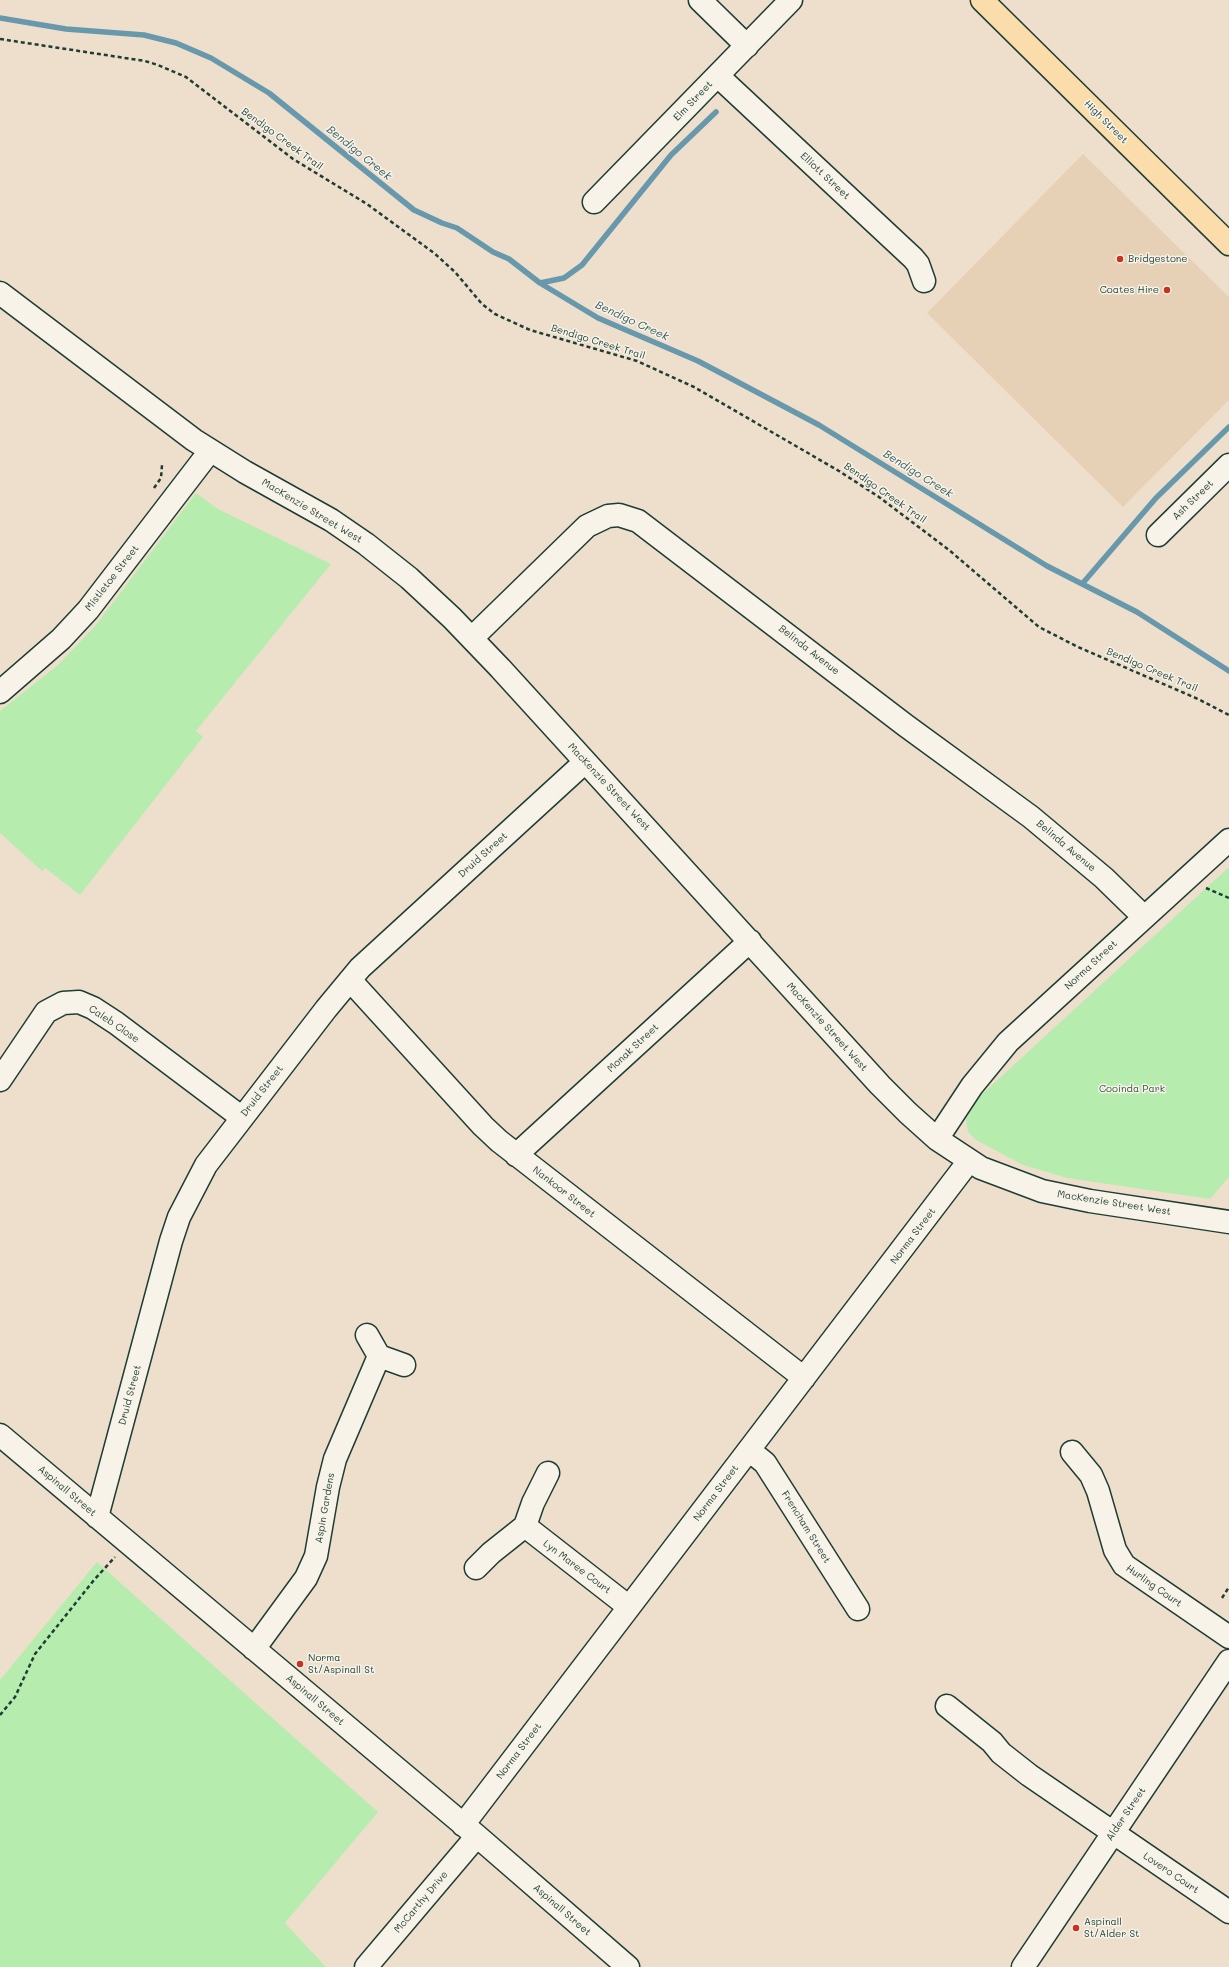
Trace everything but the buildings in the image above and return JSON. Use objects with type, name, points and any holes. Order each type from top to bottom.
[{"type":"highway","name":"High Street","points":[[982,0],[1229,244]]},
{"type":"street","points":[[700,0],[747,46]]},
{"type":"street","name":"Elm Street","points":[[594,202],[791,0]]},
{"type":"street","name":"Elliott Street","points":[[718,76],[913,258],[918,264],[924,281]]},
{"type":"street","name":"MacKenzie Street West","points":[[0,293],[167,421],[210,451],[330,520],[366,544],[409,578],[472,638],[750,940],[880,1085],[937,1139],[969,1161],[1013,1181],[1065,1197],[1229,1222]]},
{"type":"street","name":"Mistletoe Street","points":[[0,692],[61,639],[88,610],[210,451]]},
{"type":"street","name":"Ash Street","points":[[1158,535],[1229,465]]},
{"type":"street","name":"Belinda Avenue","points":[[472,638],[588,526],[608,516],[619,515],[638,521],[905,725],[1032,817],[1104,878],[1144,917]]},
{"type":"street","name":"Druid Street","points":[[98,1517],[171,1241],[179,1217],[206,1164],[241,1117],[350,980],[373,956],[585,762]]},
{"type":"street","name":"Norma Street","points":[[937,1139],[972,1086],[1008,1042],[1229,840]]},
{"type":"street","name":"Monak Street","points":[[516,1155],[750,940]]},
{"type":"street","name":"Nankoor Street","points":[[350,980],[483,1126],[516,1155],[804,1378]]},
{"type":"street","name":"Caleb Close","points":[[0,1080],[46,1012],[63,1003],[79,1002],[93,1008],[116,1023],[241,1117]]},
{"type":"street","name":"Norma Street","points":[[470,1831],[630,1607],[969,1161]]},
{"type":"street","points":[[367,1335],[379,1356],[404,1365]]},
{"type":"street","name":"Aspin Gardens","points":[[254,1649],[306,1578],[316,1556],[328,1487],[335,1459],[379,1356]]},
{"type":"street","name":"Aspinall Street","points":[[0,1435],[470,1831],[628,1967]]},
{"type":"street","name":"Frencham Street","points":[[749,1450],[765,1464],[858,1609]]},
{"type":"street","name":"Hurling Court","points":[[1072,1452],[1091,1475],[1098,1491],[1115,1550],[1124,1565],[1229,1637]]},
{"type":"street","points":[[476,1568],[491,1553],[525,1526],[533,1503],[548,1473]]},
{"type":"street","name":"Lyn Maree Court","points":[[525,1526],[630,1607]]},
{"type":"street","name":"Alder Street","points":[[1023,1967],[1229,1661]]},
{"type":"street","name":"Lovero Court","points":[[947,1706],[992,1742],[1001,1753],[1020,1769],[1229,1912]]},
{"type":"street","name":"McCarthy Drive","points":[[366,1967],[470,1831]]},
{"type":"path","name":"Bendigo Creek Trail","points":[[0,39],[145,61],[186,77],[293,159],[366,204],[434,253],[455,272],[482,304],[495,314],[530,330],[630,358],[694,386],[839,471],[879,497],[949,550],[1039,627],[1078,647],[1198,699],[1229,715]]},
{"type":"path","points":[[0,1715],[15,1696],[35,1654],[94,1580],[128,1544]]},
{"type":"path","points":[[1222,1598],[1229,1587]]},
{"type":"shaded area","points":[[1083,154],[1229,297],[1229,400],[1123,507],[927,313]]},
{"type":"green space","points":[[196,493],[218,509],[331,564],[196,731],[203,737],[80,895],[45,868],[42,871],[0,833],[0,711],[58,665],[96,625]]},
{"type":"green space","name":"Cooinda Park","points":[[1229,867],[1229,1177],[1210,1199],[1067,1178],[1023,1165],[976,1140],[968,1132],[966,1119],[980,1096]]},
{"type":"green space","points":[[97,1562],[378,1812],[285,1923],[326,1967],[0,1967],[0,1680]]},
{"type":"waterway","name":"Bendigo Creek","points":[[0,18],[66,29],[144,35],[176,43],[211,58],[269,93],[414,210],[457,228],[493,252],[509,259],[540,283],[598,318],[698,361],[819,425],[1047,566],[1137,612],[1229,671]]},
{"type":"waterway","points":[[540,283],[564,278],[582,265],[671,155],[716,112]]},
{"type":"waterway","points":[[1082,584],[1156,498],[1229,427]]},
{"type":"place","name":"Bridgestone","points":[[1120,259]]},
{"type":"place","name":"Coates Hire","points":[[1167,290]]},
{"type":"place","name":"Norma St/Aspinall St","points":[[300,1664]]},
{"type":"place","name":"Aspinall St/Alder St","points":[[1076,1928]]}]
